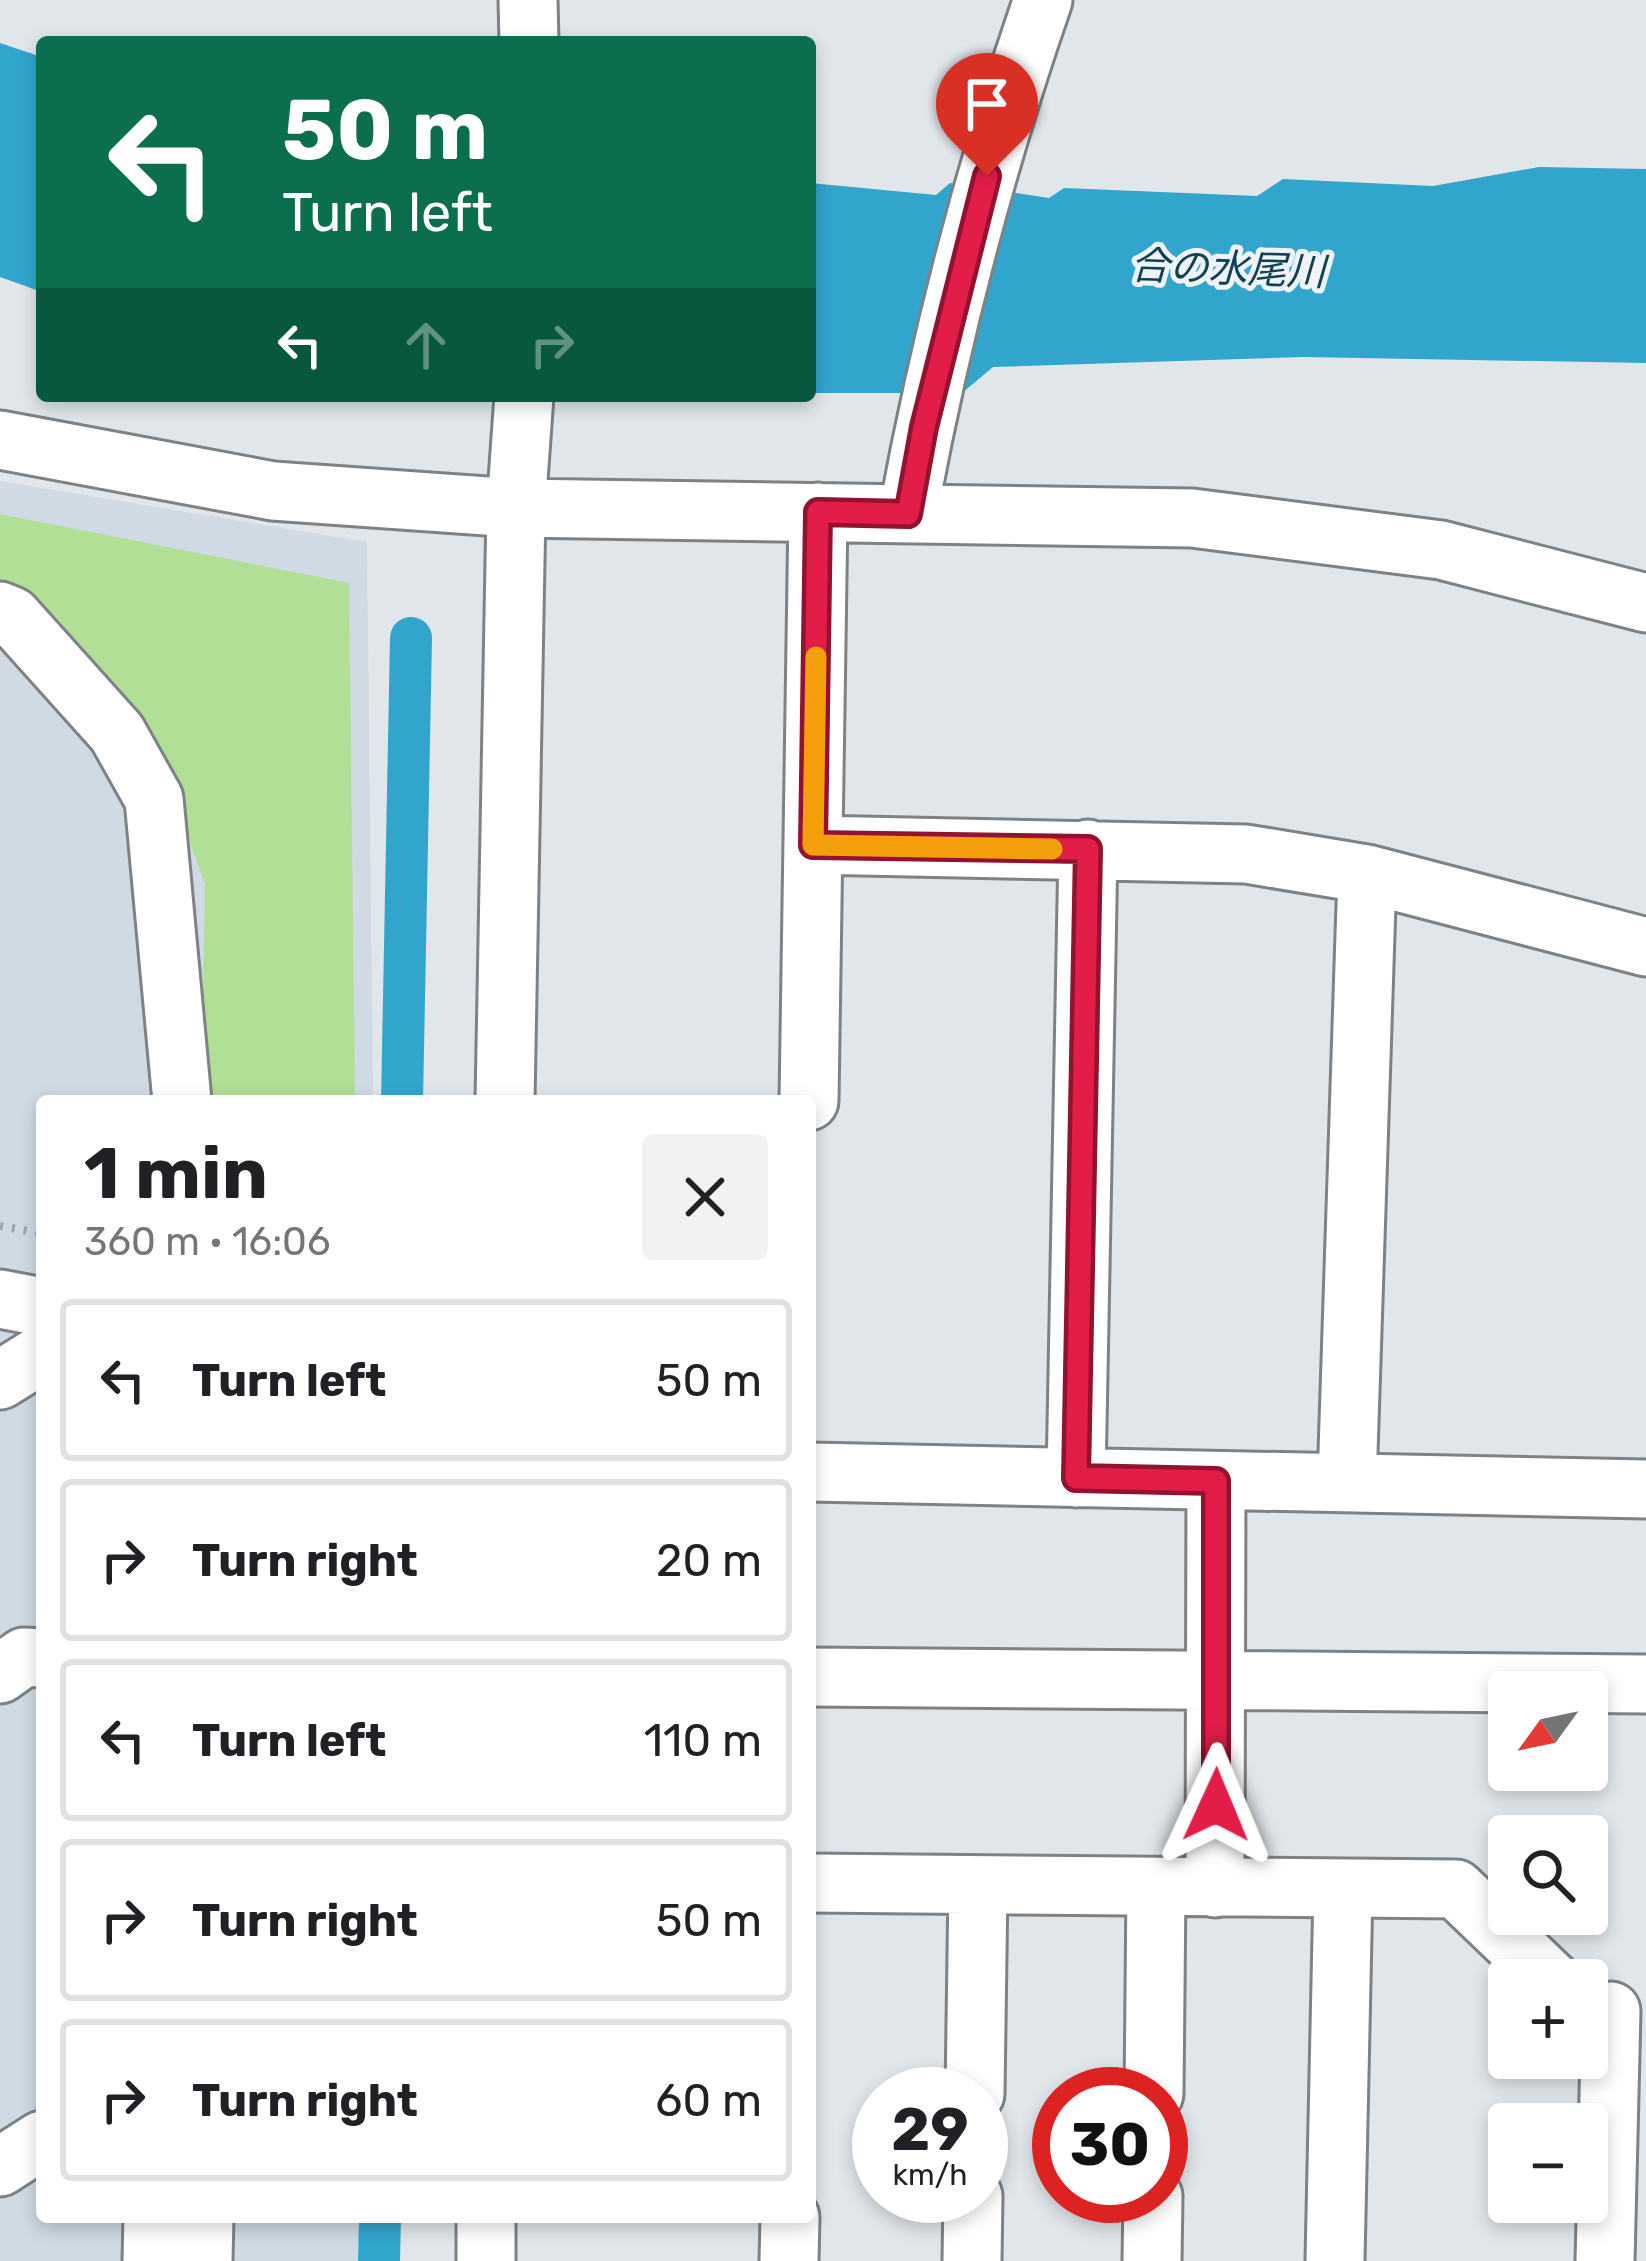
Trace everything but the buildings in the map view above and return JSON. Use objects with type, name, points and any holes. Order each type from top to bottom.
[{"type":"street","points":[[528,0],[529,36]]},
{"type":"street","points":[[908,514],[924,427],[998,129],[1043,0]]},
{"type":"street","points":[[505,1095],[516,508],[524,402]]},
{"type":"street","points":[[0,440],[273,491],[516,508],[1192,518],[1441,550],[1646,603]]},
{"type":"street","points":[[809,1095],[818,512]]},
{"type":"street","points":[[0,611],[12,616],[117,734],[154,799],[181,1095]]},
{"type":"street","points":[[813,845],[1246,854],[1367,874],[1646,947]]},
{"type":"street","points":[[1076,1478],[1088,849]]},
{"type":"street","points":[[1348,1483],[1367,874]]},
{"type":"street","points":[[0,1299],[36,1306]]},
{"type":"street","points":[[0,1380],[36,1358]]},
{"type":"street","points":[[816,1472],[1646,1489]]},
{"type":"street","points":[[1215,1888],[1216,1481]]},
{"type":"street","points":[[0,1674],[24,1657],[36,1658]]},
{"type":"street","points":[[816,1677],[1646,1684]]},
{"type":"street","points":[[816,1883],[1456,1889],[1529,1959]]},
{"type":"street","points":[[975,2067],[978,1885]]},
{"type":"street","points":[[1154,2067],[1156,1887]]},
{"type":"street","points":[[1335,2261],[1342,1889]]},
{"type":"street","points":[[1605,2261],[1614,2009]]},
{"type":"street","points":[[0,2167],[36,2144]]},
{"type":"street","points":[[152,2261],[153,2223]]},
{"type":"street","points":[[203,2261],[204,2223]]},
{"type":"street","points":[[486,2223],[486,2261]]},
{"type":"street","points":[[789,2261],[790,2223]]},
{"type":"street","points":[[972,2261],[973,2223]]},
{"type":"street","points":[[1152,2261],[1153,2223]]},
{"type":"path","points":[[0,1226],[36,1232]]},
{"type":"shaded area","points":[[0,481],[367,542],[373,1095],[36,1095],[36,2223],[386,2223],[387,2261],[0,2261]]},
{"type":"green space","points":[[0,514],[349,583],[355,1095],[201,1095],[205,884],[144,717],[27,600],[0,586]]},
{"type":"water","points":[[0,43],[36,55],[36,290],[0,277]]},
{"type":"water","name":"合の水尾川","points":[[1539,167],[1646,169],[1646,363],[1303,357],[993,367],[962,393],[816,393],[816,184],[936,195],[950,183],[1049,198],[1064,188],[1257,196],[1283,179],[1433,186]]},
{"type":"waterway","points":[[402,1095],[411,638]]},
{"type":"waterway","points":[[379,2261],[380,2223]]},
{"type":"slow traffic","points":[[816,657],[813,845],[1052,849]]},
{"type":"route","points":[[987,176],[924,427],[908,514],[818,512],[813,845],[1088,849],[1076,1478],[1216,1481],[1216,1805]]}]
